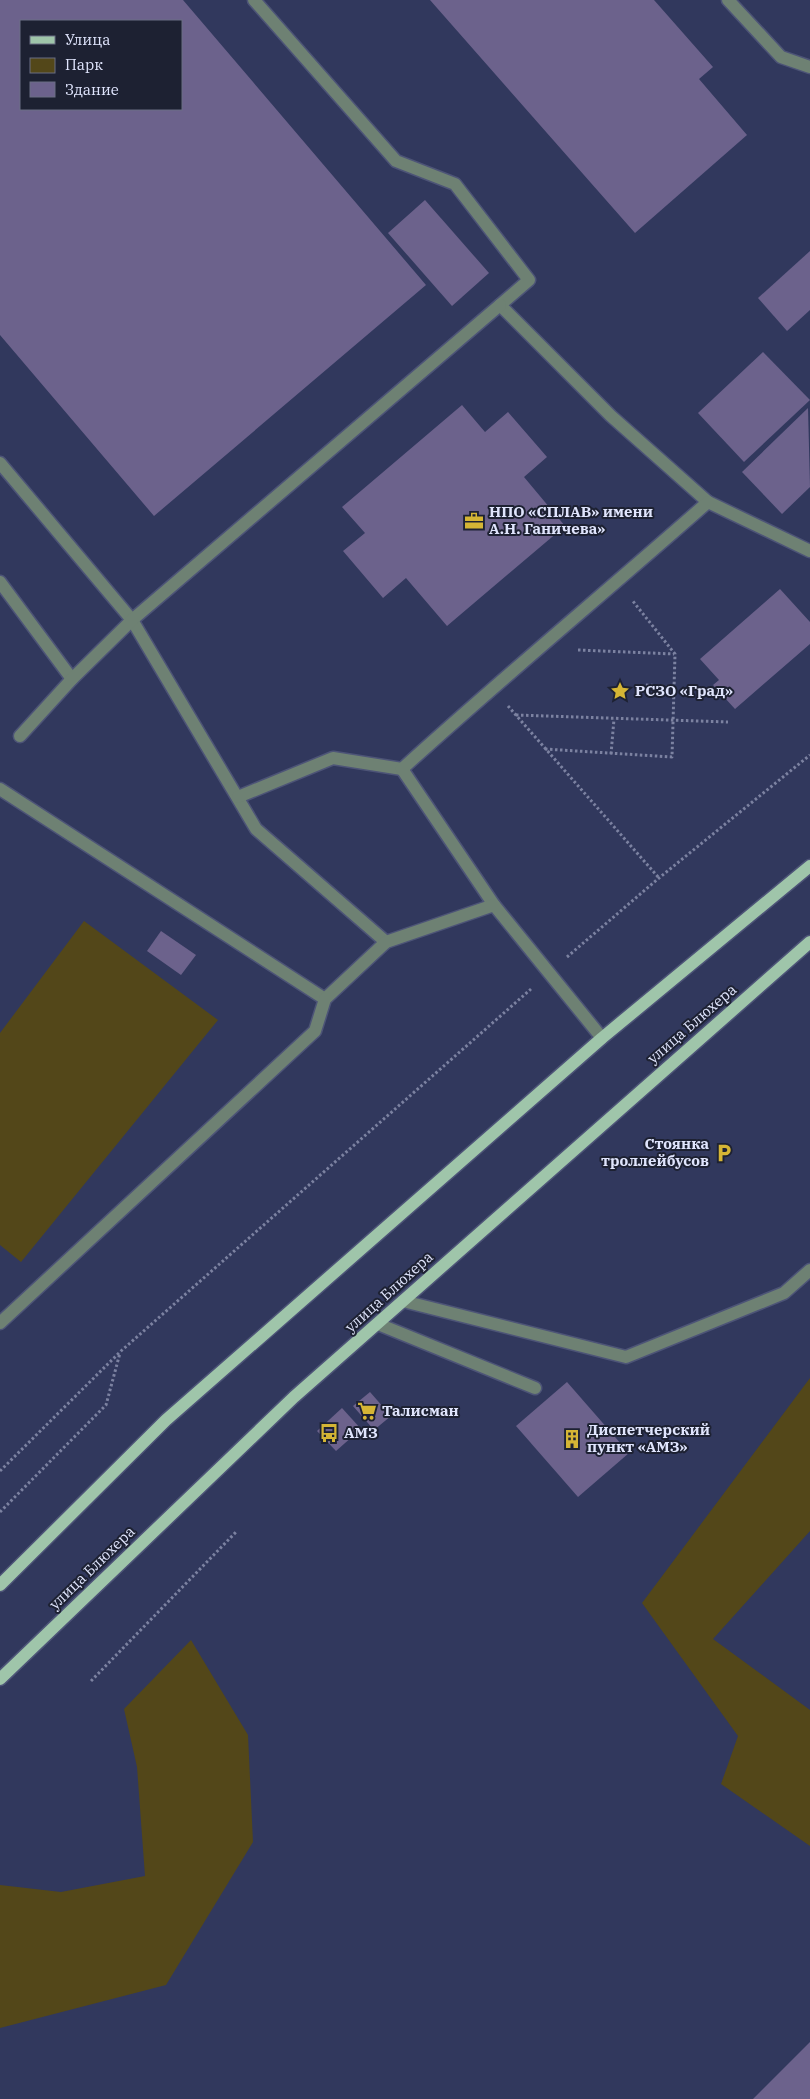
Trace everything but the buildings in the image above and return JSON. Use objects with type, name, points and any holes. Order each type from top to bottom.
[{"type":"main road","points":[[0,1585],[166,1420],[602,1038],[810,866]]},
{"type":"main road","name":"улица Блюхера","points":[[0,1679],[252,1437],[403,1301],[810,942]]},
{"type":"lane","points":[[20,736],[132,620],[528,280],[455,184],[396,161],[254,0]]},
{"type":"lane","points":[[728,0],[781,57],[810,66]]},
{"type":"lane","points":[[500,305],[611,416],[708,502],[810,551]]},
{"type":"lane","points":[[0,463],[132,620],[256,829],[386,942]]},
{"type":"lane","points":[[402,769],[491,687],[618,582],[708,502]]},
{"type":"lane","points":[[0,582],[72,680]]},
{"type":"lane","points":[[238,797],[333,758],[402,769],[494,905],[548,974],[602,1038]]},
{"type":"lane","points":[[0,789],[325,999]]},
{"type":"lane","points":[[0,1323],[315,1031],[325,999],[386,942],[494,905]]},
{"type":"lane","points":[[403,1301],[626,1357],[784,1293],[810,1270]]},
{"type":"lane","points":[[378,1324],[535,1388]]},
{"type":"path","points":[[545,749],[672,757],[675,654],[618,582]]},
{"type":"path","points":[[578,650],[675,654]]},
{"type":"path","points":[[646,685],[674,687]]},
{"type":"path","points":[[491,687],[659,878]]},
{"type":"path","points":[[516,715],[728,722]]},
{"type":"path","points":[[611,754],[614,719]]},
{"type":"path","points":[[0,1471],[121,1351],[548,974],[659,878],[810,755]]},
{"type":"path","points":[[0,1512],[106,1405],[121,1351]]},
{"type":"path","points":[[91,1682],[237,1531]]},
{"type":"green space","points":[[84,921],[218,1020],[21,1262],[0,1245],[0,1033]]},
{"type":"green space","points":[[810,1378],[810,1531],[713,1639],[810,1710],[810,1846],[721,1784],[738,1736],[642,1603]]},
{"type":"green space","points":[[191,1640],[248,1735],[253,1842],[166,1985],[0,2028],[0,1885],[61,1892],[145,1876],[137,1767],[124,1709]]},
{"type":"place","name":"НПО «СПЛАВ» имени А.Н. Ганичева»","points":[[474,521]]},
{"type":"place","name":"РСЗО «Град»","points":[[620,691]]},
{"type":"place","name":"Стоянка троллейбусов","points":[[724,1153]]},
{"type":"place","name":"Талисман","points":[[367,1411]]},
{"type":"place","name":"АМЗ","points":[[329,1433]]},
{"type":"place","name":"Диспетчерский пункт «АМЗ»","points":[[572,1439]]}]
